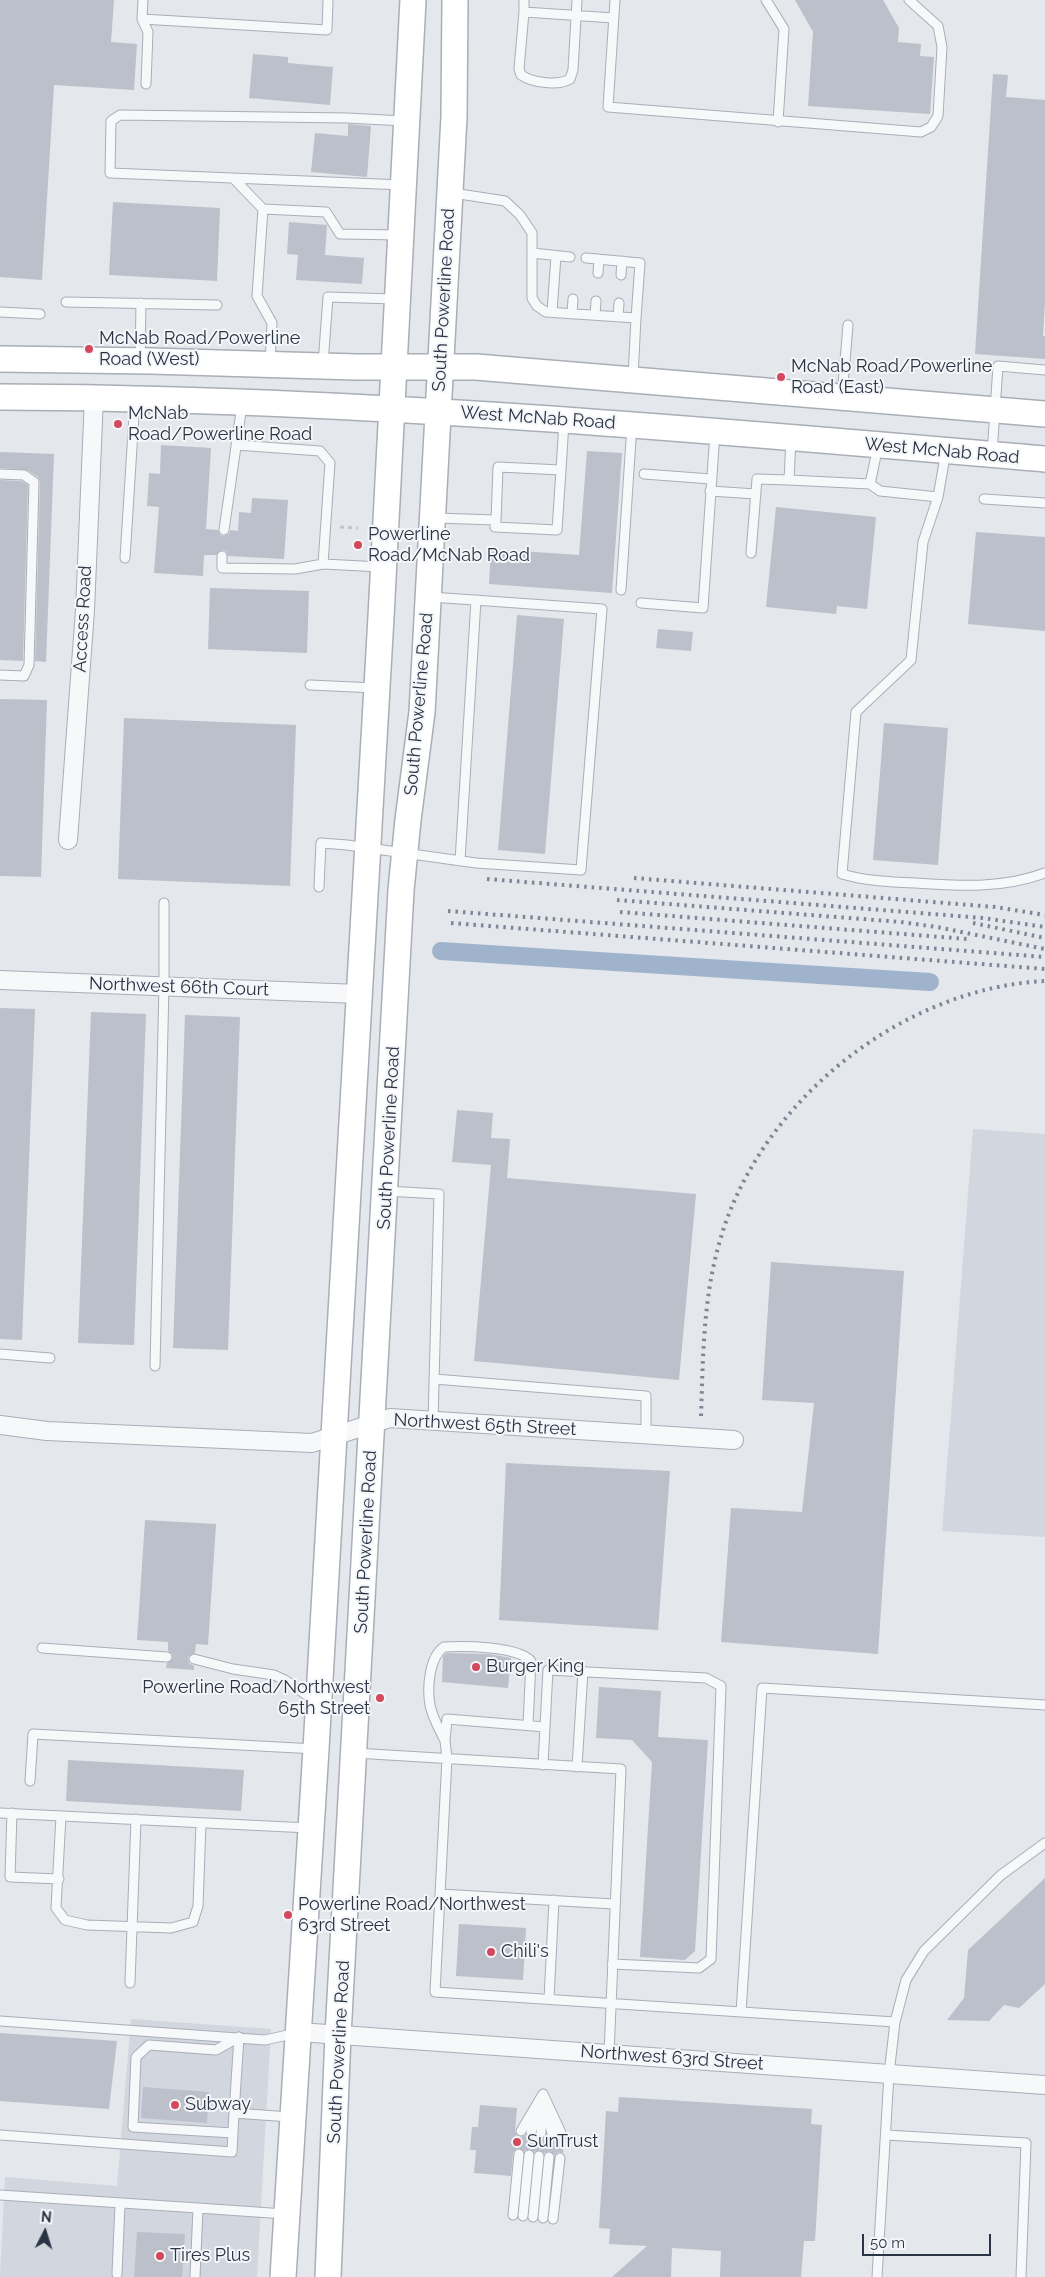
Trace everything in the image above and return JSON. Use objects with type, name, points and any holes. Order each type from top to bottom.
[{"type":"main road","points":[[283,2277],[312,1828],[377,688],[393,367],[402,236],[413,0]]},
{"type":"main road","name":"South Powerline Road","points":[[328,2277],[338,2035],[404,853],[420,742],[441,367],[450,193],[455,0]]},
{"type":"main road","points":[[0,359],[140,360],[323,366],[476,367],[1045,414]]},
{"type":"main road","name":"West McNab Road","points":[[0,397],[136,397],[391,408],[564,419],[1045,459]]},
{"type":"street","name":"Access Road","points":[[68,840],[85,610],[94,397]]},
{"type":"street","name":"Northwest 66th Court","points":[[0,980],[359,994]]},
{"type":"street","name":"Northwest 65th Street","points":[[0,1425],[47,1431],[312,1443],[390,1418],[734,1440]]},
{"type":"street","name":"Northwest 63rd Street","points":[[299,2032],[1045,2085]]},
{"type":"lane","points":[[143,0],[142,19],[148,32],[146,84]]},
{"type":"lane","points":[[142,19],[327,30],[328,0]]},
{"type":"lane","points":[[524,0],[519,69],[521,75],[528,80],[563,83],[570,79],[573,70],[577,0]]},
{"type":"lane","points":[[615,0],[608,107],[921,132],[930,127],[938,116],[942,47],[938,26],[909,0]]},
{"type":"lane","points":[[766,0],[784,29],[778,122]]},
{"type":"lane","points":[[524,12],[614,18]]},
{"type":"lane","points":[[403,185],[234,180],[110,173],[111,121],[120,115],[347,118],[407,121]]},
{"type":"lane","points":[[234,180],[263,209],[326,212],[340,234],[402,236]]},
{"type":"lane","points":[[450,193],[505,202],[520,215],[532,232],[532,298],[537,306],[546,312],[636,318]]},
{"type":"lane","points":[[263,209],[257,296],[272,323],[270,364]]},
{"type":"lane","points":[[532,254],[570,257]]},
{"type":"lane","points":[[552,312],[556,256]]},
{"type":"lane","points":[[586,258],[640,263],[633,380]]},
{"type":"lane","points":[[598,273],[599,259]]},
{"type":"lane","points":[[621,275],[622,261]]},
{"type":"lane","points":[[323,366],[328,297],[398,300]]},
{"type":"lane","points":[[572,314],[573,300]]},
{"type":"lane","points":[[596,301],[596,316]]},
{"type":"lane","points":[[66,302],[216,305]]},
{"type":"lane","points":[[140,360],[141,303]]},
{"type":"lane","points":[[618,317],[619,303]]},
{"type":"lane","points":[[0,312],[40,314]]},
{"type":"lane","points":[[842,397],[848,325]]},
{"type":"lane","points":[[992,454],[998,366],[1045,370]]},
{"type":"lane","points":[[125,558],[136,397]]},
{"type":"lane","points":[[224,530],[242,402]]},
{"type":"lane","points":[[561,470],[498,467],[495,527],[557,530],[561,470],[564,419]]},
{"type":"lane","points":[[621,590],[632,425]]},
{"type":"lane","points":[[641,603],[702,608],[714,432]]},
{"type":"lane","points":[[789,480],[791,438]]},
{"type":"lane","points":[[236,444],[320,451],[330,463],[323,564]]},
{"type":"lane","points":[[870,484],[878,445]]},
{"type":"lane","points":[[946,451],[938,496],[923,542],[910,660],[856,712],[842,874],[863,880],[973,886],[1026,880],[1045,873]]},
{"type":"lane","points":[[0,474],[24,475],[34,482],[29,665],[24,676],[0,675]]},
{"type":"lane","points":[[644,474],[711,479]]},
{"type":"lane","points":[[751,553],[757,479],[870,484],[880,491],[938,496]]},
{"type":"lane","points":[[710,492],[756,494]]},
{"type":"lane","points":[[984,499],[1045,503]]},
{"type":"lane","points":[[432,518],[496,520]]},
{"type":"lane","points":[[222,556],[222,568],[295,569],[323,564],[383,568]]},
{"type":"lane","points":[[319,888],[321,843],[460,861],[581,870],[602,609],[428,597]]},
{"type":"lane","points":[[460,861],[476,600]]},
{"type":"lane","points":[[310,685],[377,688]]},
{"type":"lane","points":[[155,1366],[164,986],[164,904]]},
{"type":"lane","points":[[386,1191],[439,1194],[432,1421]]},
{"type":"lane","points":[[0,1354],[50,1358]]},
{"type":"lane","points":[[434,1379],[646,1396],[646,1435]]},
{"type":"lane","points":[[528,1725],[530,1660],[526,1656],[514,1651],[444,1647],[435,1655],[432,1662],[430,1704],[445,1741],[448,1758],[435,1992],[895,2022]]},
{"type":"lane","points":[[42,1648],[167,1657]]},
{"type":"lane","points":[[194,1660],[233,1670],[274,1675],[285,1680],[319,1704]]},
{"type":"lane","points":[[543,1764],[548,1670],[706,1678],[721,1686],[710,1959],[699,1968],[612,1964]]},
{"type":"lane","points":[[577,1767],[583,1671]]},
{"type":"lane","points":[[741,2012],[762,1688],[1045,1705]]},
{"type":"lane","points":[[445,1741],[447,1719],[545,1727]]},
{"type":"lane","points":[[30,1781],[33,1734],[316,1749]]},
{"type":"lane","points":[[354,1753],[621,1769],[609,2054]]},
{"type":"lane","points":[[0,1813],[312,1828]]},
{"type":"lane","points":[[12,1814],[10,1877],[59,1879]]},
{"type":"lane","points":[[61,1816],[56,1908],[65,1920],[87,1925],[171,1928],[194,1922],[198,1906],[201,1823]]},
{"type":"lane","points":[[130,1983],[136,1820]]},
{"type":"lane","points":[[877,2277],[889,2074],[895,2022],[906,1980],[924,1951],[1001,1875],[1045,1843]]},
{"type":"lane","points":[[440,1894],[614,1904]]},
{"type":"lane","points":[[549,1999],[554,1900]]},
{"type":"lane","points":[[0,2021],[265,2040],[299,2032]]},
{"type":"lane","points":[[0,2135],[232,2152],[239,2037]]},
{"type":"lane","points":[[233,2133],[133,2127],[136,2056],[149,2044],[216,2050],[239,2037]]},
{"type":"lane","points":[[521,2131],[543,2094]]},
{"type":"lane","points":[[531,2132],[543,2094]]},
{"type":"lane","points":[[542,2133],[543,2094]]},
{"type":"lane","points":[[543,2094],[552,2134]]},
{"type":"lane","points":[[543,2094],[562,2134]]},
{"type":"lane","points":[[234,2113],[294,2117]]},
{"type":"lane","points":[[886,2135],[1026,2143],[1021,2277]]},
{"type":"lane","points":[[513,2215],[519,2154]]},
{"type":"lane","points":[[523,2216],[529,2155]]},
{"type":"lane","points":[[533,2217],[539,2156]]},
{"type":"lane","points":[[543,2218],[549,2157]]},
{"type":"lane","points":[[553,2219],[560,2158]]},
{"type":"lane","points":[[0,2195],[287,2214]]},
{"type":"lane","points":[[117,2274],[120,2204]]},
{"type":"lane","points":[[195,2277],[198,2208]]},
{"type":"path","points":[[340,527],[358,528]]},
{"type":"shaded area","points":[[973,1129],[1045,1134],[1045,1537],[942,1531]]},
{"type":"shaded area","points":[[131,2019],[271,2029],[257,2277],[0,2277],[5,2177],[117,2186]]},
{"type":"building","points":[[0,0],[114,0],[111,42],[137,44],[134,90],[54,85],[42,280],[0,277]]},
{"type":"building","points":[[795,0],[883,0],[899,28],[898,42],[921,44],[920,56],[934,57],[930,114],[808,106],[813,32]]},
{"type":"building","points":[[253,54],[288,57],[288,63],[333,67],[330,105],[249,98]]},
{"type":"building","points":[[993,74],[1008,75],[1006,97],[1045,100],[1045,302],[1043,336],[1045,336],[1045,359],[975,354]]},
{"type":"building","points":[[348,124],[371,126],[367,177],[311,172],[315,133],[348,136]]},
{"type":"building","points":[[113,202],[220,208],[217,281],[109,275]]},
{"type":"building","points":[[289,222],[327,225],[325,255],[364,258],[362,284],[296,280],[298,255],[287,254]]},
{"type":"building","points":[[161,445],[211,448],[206,529],[218,530],[220,535],[224,536],[229,534],[230,530],[238,531],[239,512],[251,513],[252,498],[288,500],[284,559],[228,556],[226,551],[222,550],[216,555],[204,555],[203,576],[154,573],[159,507],[147,506],[149,473],[160,474]]},
{"type":"building","points":[[587,451],[622,453],[612,593],[489,584],[491,549],[579,555]]},
{"type":"building","points":[[0,452],[54,454],[46,662],[35,661],[40,482],[38,477],[27,470],[0,468]]},
{"type":"building","points":[[0,480],[22,481],[28,485],[23,661],[0,660]]},
{"type":"building","points":[[776,507],[876,517],[867,609],[837,606],[836,614],[766,607]]},
{"type":"building","points":[[976,532],[1045,537],[1045,631],[968,624]]},
{"type":"building","points":[[210,588],[309,591],[307,653],[208,649]]},
{"type":"building","points":[[517,615],[564,619],[545,854],[498,850]]},
{"type":"building","points":[[658,629],[693,632],[691,651],[656,648]]},
{"type":"building","points":[[0,699],[47,700],[41,877],[0,876]]},
{"type":"building","points":[[124,718],[296,725],[290,886],[118,879]]},
{"type":"building","points":[[884,723],[948,728],[938,865],[873,860]]},
{"type":"building","points":[[0,1008],[35,1009],[22,1340],[0,1339]]},
{"type":"building","points":[[91,1012],[146,1014],[134,1345],[78,1343]]},
{"type":"building","points":[[185,1015],[240,1017],[228,1350],[173,1348]]},
{"type":"building","points":[[457,1110],[493,1113],[491,1138],[510,1139],[507,1178],[696,1194],[679,1380],[474,1361],[491,1165],[452,1162]]},
{"type":"building","points":[[771,1262],[904,1271],[878,1654],[721,1642],[731,1508],[802,1512],[814,1403],[762,1400]]},
{"type":"building","points":[[506,1463],[670,1471],[658,1630],[499,1620]]},
{"type":"building","points":[[145,1520],[216,1524],[208,1645],[196,1644],[195,1653],[188,1657],[189,1663],[194,1666],[194,1670],[166,1668],[167,1663],[173,1658],[172,1654],[168,1651],[168,1642],[137,1640]]},
{"type":"building","name":"Burger King","points":[[447,1653],[489,1654],[511,1658],[508,1688],[442,1682],[443,1656]]},
{"type":"building","points":[[599,1687],[661,1691],[658,1737],[708,1740],[695,1951],[685,1960],[640,1957],[652,1762],[632,1740],[596,1738]]},
{"type":"building","points":[[68,1760],[244,1770],[241,1811],[66,1801]]},
{"type":"building","points":[[1045,1878],[1045,1984],[1019,2008],[1004,2005],[989,2021],[947,2020],[964,1998],[968,1950]]},
{"type":"building","name":"Chili's","points":[[459,1924],[526,1928],[523,1980],[456,1976]]},
{"type":"building","points":[[0,2033],[117,2041],[109,2109],[0,2101]]},
{"type":"building","name":"Subway","points":[[143,2087],[209,2092],[207,2123],[141,2118]]},
{"type":"building","points":[[619,2097],[812,2109],[811,2124],[822,2125],[815,2241],[804,2241],[801,2277],[720,2277],[721,2251],[672,2248],[671,2277],[612,2277],[647,2246],[609,2244],[610,2229],[599,2228],[606,2111],[618,2112]]},
{"type":"building","name":"SunTrust","points":[[480,2105],[517,2108],[515,2131],[517,2136],[526,2135],[532,2138],[536,2136],[541,2139],[546,2136],[551,2140],[557,2138],[564,2141],[563,2153],[558,2152],[555,2155],[550,2151],[544,2153],[540,2150],[534,2152],[530,2149],[524,2151],[517,2148],[513,2153],[511,2176],[474,2173],[476,2150],[470,2150],[472,2127],[478,2127]]},
{"type":"building","name":"Tires Plus","points":[[137,2232],[185,2234],[182,2277],[134,2277]]},
{"type":"waterway","points":[[441,951],[930,982]]},
{"type":"railway","points":[[634,878],[995,907],[1045,915]]},
{"type":"railway","points":[[487,879],[983,918],[1045,927]]},
{"type":"railway","points":[[617,900],[901,922],[937,927],[1045,949]]},
{"type":"railway","points":[[448,911],[1045,957]]},
{"type":"railway","points":[[620,912],[967,939]]},
{"type":"railway","points":[[451,923],[1045,969]]},
{"type":"railway","points":[[973,923],[1045,938]]},
{"type":"railway","points":[[701,1416],[707,1308],[719,1244],[738,1193],[766,1145],[801,1101],[842,1063],[888,1030],[938,1005],[991,989],[1045,981]]},
{"type":"place","name":"McNab Road/Powerline Road (West)","points":[[89,349]]},
{"type":"place","name":"McNab Road/Powerline Road (East)","points":[[781,377]]},
{"type":"place","name":"McNab Road/Powerline Road","points":[[118,424]]},
{"type":"place","name":"Powerline Road/McNab Road","points":[[358,545]]},
{"type":"place","name":"Burger King","points":[[476,1667]]},
{"type":"place","name":"Powerline Road/Northwest 65th Street","points":[[380,1698]]},
{"type":"place","name":"Powerline Road/Northwest 63rd Street","points":[[288,1915]]},
{"type":"place","name":"Chili's","points":[[491,1952]]},
{"type":"place","name":"Subway","points":[[175,2105]]},
{"type":"place","name":"SunTrust","points":[[517,2142]]},
{"type":"place","name":"Tires Plus","points":[[160,2256]]}]
